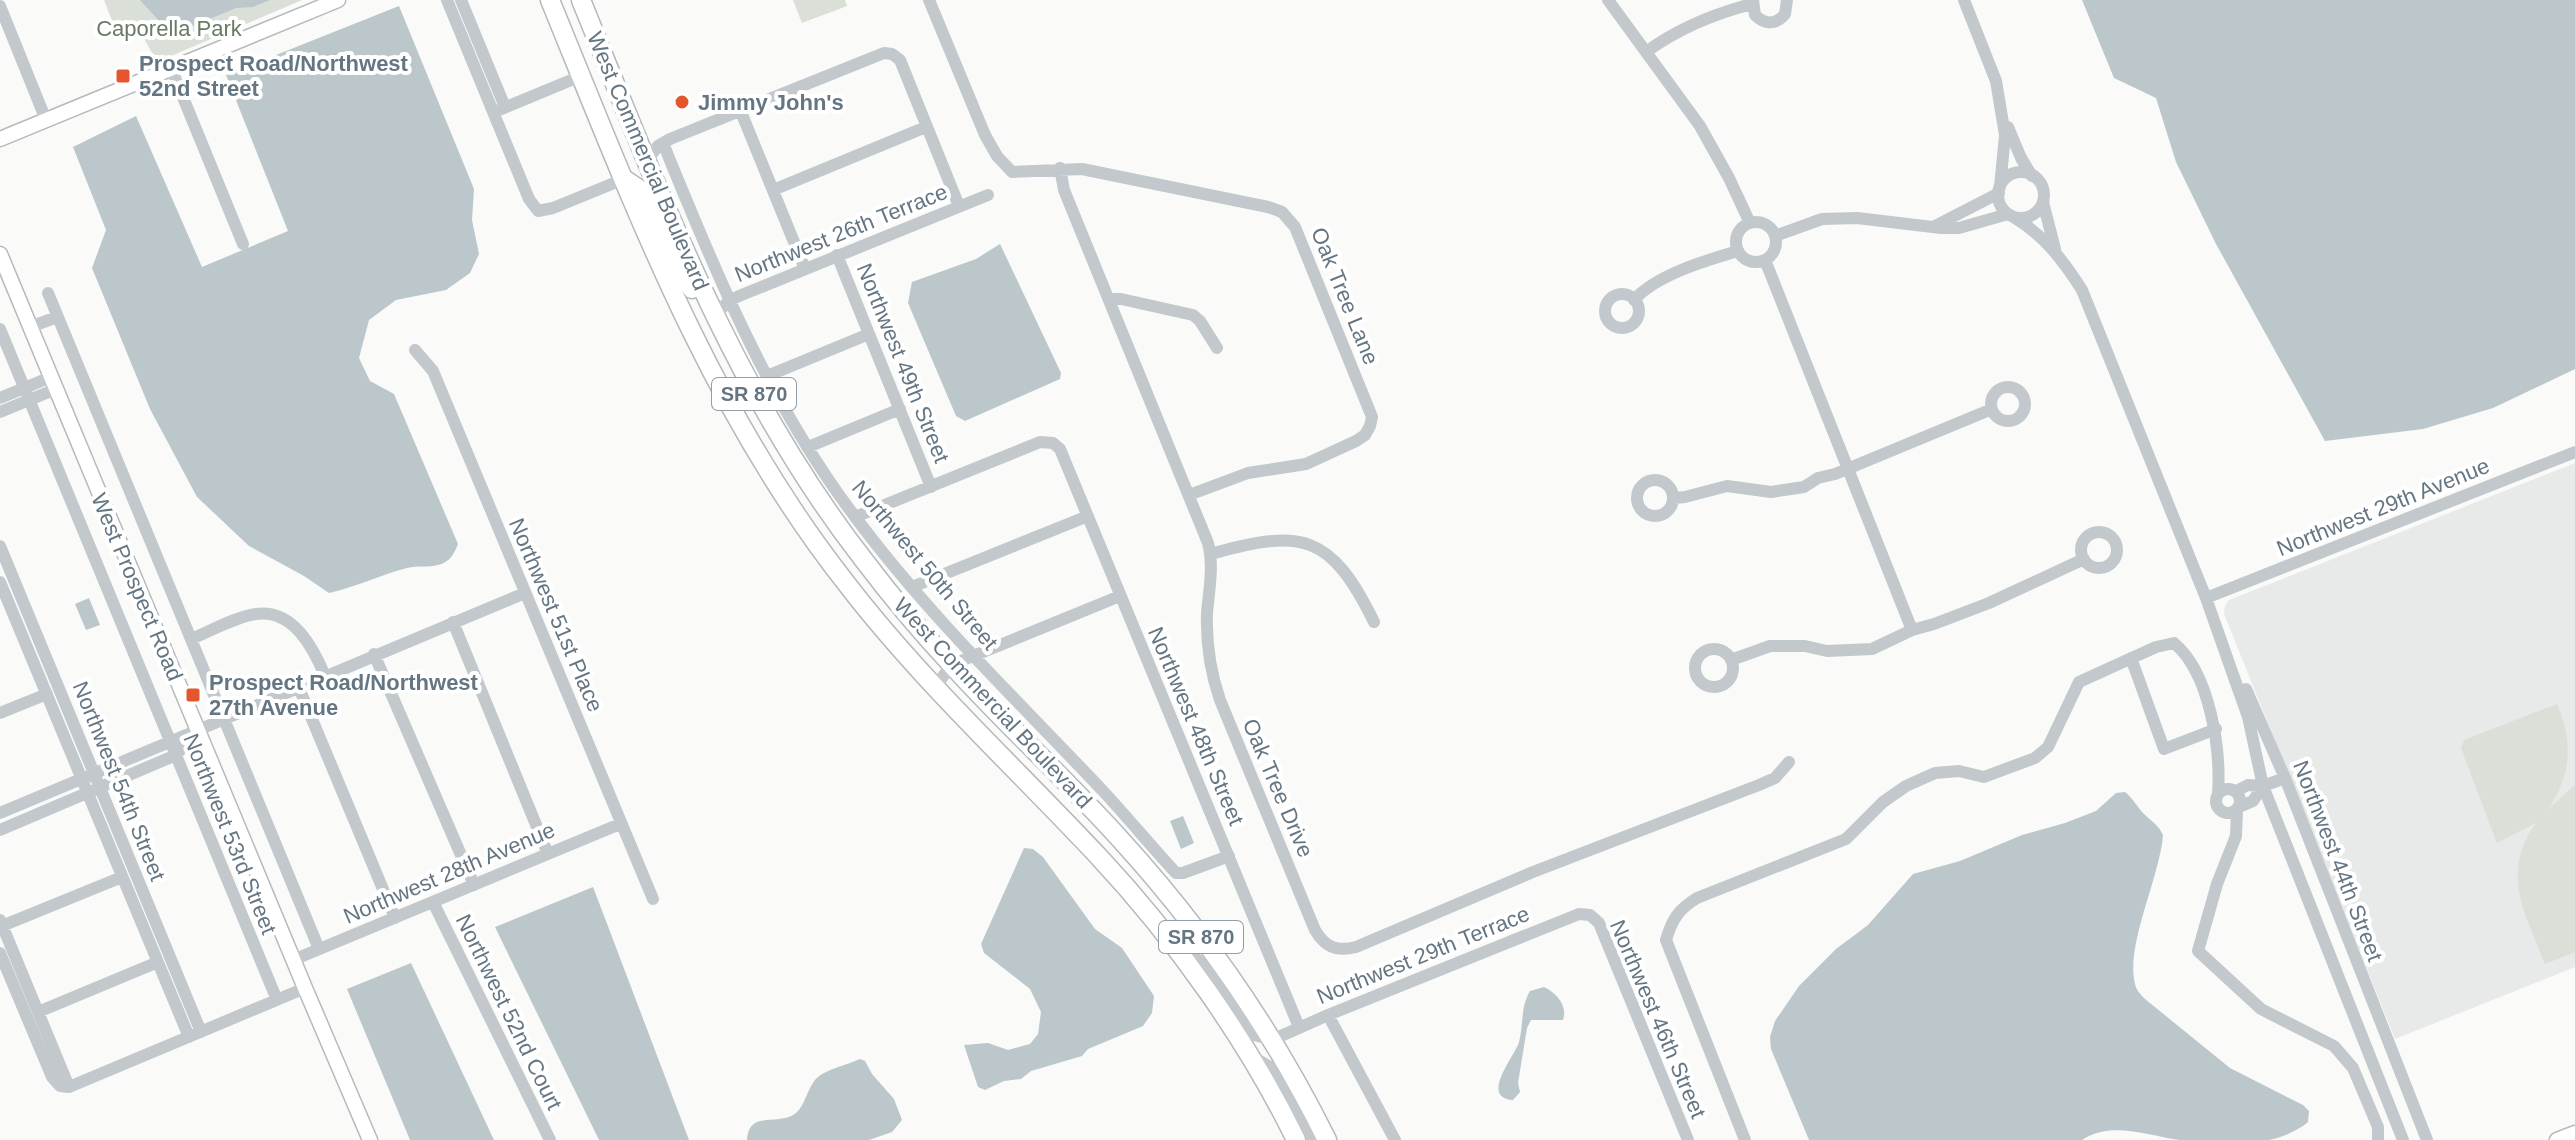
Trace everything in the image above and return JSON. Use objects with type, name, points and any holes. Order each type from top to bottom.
[{"type":"highway","name":"West Commercial Boulevard","points":[[550,0],[694,341],[759,460],[847,585],[935,688],[1102,860],[1154,922],[1233,1029],[1296,1140]]},
{"type":"highway","name":"West Commercial Boulevard","points":[[581,0],[714,316],[747,381],[818,497],[879,579],[951,665],[1121,840],[1177,906],[1222,964],[1272,1040],[1327,1140]]},
{"type":"highway","points":[[624,179],[645,193],[681,274],[714,316]]},
{"type":"main road","points":[[0,139],[338,0]]},
{"type":"main road","name":"West Prospect Road","points":[[0,254],[370,1140]]},
{"type":"main road","points":[[2557,1140],[2575,1133]]},
{"type":"street","points":[[447,0],[500,110]]},
{"type":"street","points":[[461,0],[529,199],[538,211],[553,208],[624,179]]},
{"type":"street","points":[[929,0],[985,135],[997,156],[1012,172],[1060,168]]},
{"type":"street","points":[[1608,0],[1700,126],[1750,223]]},
{"type":"street","points":[[1646,52],[1685,27],[1752,2],[1755,15],[1771,23],[1785,14],[1787,0]]},
{"type":"street","points":[[1935,226],[1967,211],[2000,190],[2007,178],[2021,172],[2041,183],[2043,202],[2033,215],[2019,218],[2010,215],[2001,206],[2000,190],[2005,135],[2003,117],[1996,81],[1964,0]]},
{"type":"street","points":[[0,6],[46,120]]},
{"type":"street","points":[[647,160],[663,143],[884,53],[892,54],[900,60],[959,206]]},
{"type":"street","points":[[171,68],[243,244]]},
{"type":"street","points":[[500,110],[581,76]]},
{"type":"street","points":[[741,112],[805,269]]},
{"type":"street","points":[[2003,117],[2032,176]]},
{"type":"street","points":[[773,190],[926,127]]},
{"type":"street","name":"Northwest 50th Street","points":[[663,143],[729,301],[767,376],[808,447],[855,517],[973,656],[1176,873],[1229,856]]},
{"type":"street","name":"Oak Tree Drive","points":[[1060,168],[1064,190],[1211,554],[1207,632],[1209,663],[1216,688],[1315,930],[1330,947],[1356,947],[1533,872],[1759,785],[1775,778],[1789,762]]},
{"type":"street","name":"Oak Tree Lane","points":[[1060,168],[1097,172],[1263,205],[1282,212],[1298,234],[1372,417],[1365,435],[1306,464],[1248,473],[1189,495]]},
{"type":"street","name":"Northwest 26th Terrace","points":[[714,316],[729,301],[988,195]]},
{"type":"street","name":"Northwest 44th Street","points":[[2043,202],[2056,252]]},
{"type":"street","points":[[1967,211],[1972,224]]},
{"type":"street","points":[[1775,236],[1822,219],[1857,218],[1950,228],[2010,215]]},
{"type":"street","name":"Northwest 44th Street","points":[[2010,215],[2028,226],[2056,252],[2082,290],[2206,598],[2285,778],[2427,1140]]},
{"type":"street","points":[[1750,223],[1764,224],[1775,236],[1774,251],[1765,260],[1747,260],[1738,251],[1736,238],[1750,223]]},
{"type":"street","points":[[1634,300],[1643,290],[1656,283],[1738,251]]},
{"type":"street","name":"Northwest 49th Street","points":[[837,255],[931,487]]},
{"type":"street","points":[[1765,260],[1912,630]]},
{"type":"street","name":"Northwest 53rd Street","points":[[48,293],[319,949]]},
{"type":"street","points":[[1109,299],[1193,315],[1204,326],[1217,348]]},
{"type":"street","points":[[30,327],[57,317]]},
{"type":"street","name":"Northwest 53rd Street","points":[[0,329],[277,1000]]},
{"type":"street","points":[[767,376],[869,334]]},
{"type":"street","name":"Northwest 51st Place","points":[[415,350],[433,371],[653,899]]},
{"type":"street","points":[[0,412],[27,394],[53,383]]},
{"type":"street","points":[[0,398],[27,394]]},
{"type":"street","points":[[808,447],[900,409]]},
{"type":"street","points":[[1674,498],[1727,486],[1771,492],[1804,487],[1818,478],[1992,409]]},
{"type":"street","name":"Northwest 48th Street","points":[[931,487],[1040,442],[1053,443],[1060,449],[1299,1027]]},
{"type":"street","name":"Northwest 29th Avenue","points":[[2206,598],[2575,452]]},
{"type":"street","points":[[855,517],[931,487]]},
{"type":"street","points":[[912,587],[1088,516]]},
{"type":"street","points":[[1211,554],[1273,540],[1311,544],[1328,555],[1348,575],[1374,622]]},
{"type":"street","name":"Northwest 54th Street","points":[[0,546],[11,608],[88,776],[195,1034]]},
{"type":"street","points":[[1731,660],[1770,646],[1805,646],[1827,651],[1872,649],[1912,630],[1989,603],[2084,559]]},
{"type":"street","name":"Northwest 54th Street","points":[[0,582],[47,694],[88,776]]},
{"type":"street","points":[[0,813],[525,593]]},
{"type":"street","points":[[935,688],[951,665],[1120,596]]},
{"type":"street","name":"Northwest 44th Street","points":[[2206,598],[2248,717],[2263,786],[2403,1140]]},
{"type":"street","points":[[191,639],[256,614],[279,615],[305,637],[325,676]]},
{"type":"street","points":[[453,622],[548,854]]},
{"type":"street","points":[[1745,1140],[1670,956],[1666,940],[1672,920],[1683,906],[1846,839],[1883,802],[1906,786],[1935,773],[1959,771],[1984,777],[2035,758],[2048,747],[2079,682],[2156,647],[2174,643],[2186,654],[2216,729],[2218,761],[2225,788],[2216,805],[2220,811],[2234,810],[2253,801],[2263,786]]},
{"type":"street","name":"Northwest 52nd Court","points":[[374,654],[474,885]]},
{"type":"street","points":[[2131,658],[2164,749],[2216,729]]},
{"type":"street","points":[[299,688],[395,918]]},
{"type":"street","points":[[0,713],[47,694]]},
{"type":"street","points":[[0,830],[176,755],[197,731]]},
{"type":"street","points":[[2225,788],[2263,786],[2285,778]]},
{"type":"street","points":[[2225,788],[2240,797],[2234,810],[2236,836],[2217,884],[2198,951],[2261,1009],[2334,1046],[2353,1068],[2378,1127],[2378,1140]]},
{"type":"street","name":"Northwest 54th Street","points":[[94,790],[122,877],[158,962],[195,1034]]},
{"type":"street","name":"Northwest 28th Avenue","points":[[293,960],[620,824]]},
{"type":"street","points":[[69,1087],[1,923],[122,877]]},
{"type":"street","name":"Northwest 52nd Court","points":[[433,902],[550,1140]]},
{"type":"street","name":"Northwest 29th Terrace","points":[[1272,1040],[1579,914],[1590,915]]},
{"type":"street","name":"Northwest 46th Street","points":[[1590,915],[1599,923],[1688,1140]]},
{"type":"street","name":"West Commercial Boulevard","points":[[1154,922],[1204,966],[1251,1034],[1272,1040]]},
{"type":"street","points":[[0,953],[52,1077],[60,1086],[69,1087],[305,988]]},
{"type":"street","points":[[38,1012],[158,962]]},
{"type":"street","points":[[1328,1015],[1395,1140]]},
{"type":"street","name":"West Commercial Boulevard","points":[[1248,1054],[1270,1067],[1314,1140]]},
{"type":"shaded area","points":[[140,0],[270,0],[253,7],[236,8],[178,32],[160,22]]},
{"type":"shaded area","points":[[2082,0],[2575,0],[2575,369],[2493,408],[2423,429],[2325,441],[2216,244],[2176,162],[2156,98],[2114,78]]},
{"type":"shaded area","points":[[399,6],[474,189],[472,220],[479,254],[470,273],[446,290],[396,300],[369,320],[359,358],[370,381],[394,394],[458,544],[451,557],[442,564],[407,568],[329,593],[249,546],[197,497],[150,409],[92,268],[106,230],[73,147],[136,116],[202,267],[288,231],[226,75]]},
{"type":"shaded area","points":[[1000,244],[1061,373],[1060,379],[965,421],[956,416],[908,303],[912,282],[976,259]]},
{"type":"shaded area","points":[[2575,463],[2575,967],[2395,1039],[2224,614],[2225,606],[2229,600]]},
{"type":"shaded area","points":[[89,598],[100,625],[86,630],[75,604]]},
{"type":"shaded area","points":[[2125,792],[2163,835],[2135,951],[2133,968],[2136,988],[2145,999],[2230,1068],[2303,1105],[2309,1111],[2308,1122],[2290,1133],[2269,1140],[2180,1140],[2118,1130],[2093,1134],[2082,1140],[1809,1140],[1771,1049],[1770,1037],[1775,1021],[1799,986],[1836,949],[1868,925],[1913,874],[1960,861],[2022,835],[2065,823],[2096,811],[2116,793]]},
{"type":"shaded area","points":[[1183,816],[1194,843],[1181,849],[1170,821]]},
{"type":"shaded area","points":[[1024,848],[1033,849],[1043,857],[1095,929],[1122,948],[1154,996],[1152,1013],[1143,1026],[1088,1049],[1082,1056],[1031,1071],[1021,1079],[1004,1081],[985,1090],[978,1087],[964,1045],[988,1043],[1008,1050],[1030,1044],[1038,1034],[1041,1012],[1030,989],[984,953],[981,944]]},
{"type":"shaded area","points":[[593,887],[689,1140],[599,1140],[495,927]]},
{"type":"shaded area","points":[[411,963],[494,1140],[410,1140],[347,989]]},
{"type":"shaded area","points":[[1544,987],[1560,1000],[1564,1009],[1563,1020],[1531,1020],[1518,1083],[1520,1092],[1513,1100],[1503,1097],[1499,1084],[1519,1042],[1527,997],[1530,991]]},
{"type":"shaded area","points":[[860,1059],[865,1061],[894,1099],[902,1120],[892,1132],[869,1140],[747,1140],[753,1125],[796,1113],[819,1076]]},
{"type":"green space","name":"Caporella Park","points":[[104,0],[302,0],[157,62],[136,24],[116,31]]},
{"type":"green space","points":[[793,0],[845,0],[847,6],[802,23]]},
{"type":"green space","points":[[2557,704],[2566,731],[2568,758],[2562,783],[2548,809],[2575,785],[2575,952],[2545,964],[2524,910],[2518,876],[2525,841],[2536,823],[2497,843],[2461,748],[2464,740]]},
{"type":"place","name":"Prospect Road/Northwest 52nd Street","points":[[123,76]]},
{"type":"place","name":"Jimmy John's","points":[[682,102]]},
{"type":"place","name":"Prospect Road/Northwest 27th Avenue","points":[[193,695]]}]
